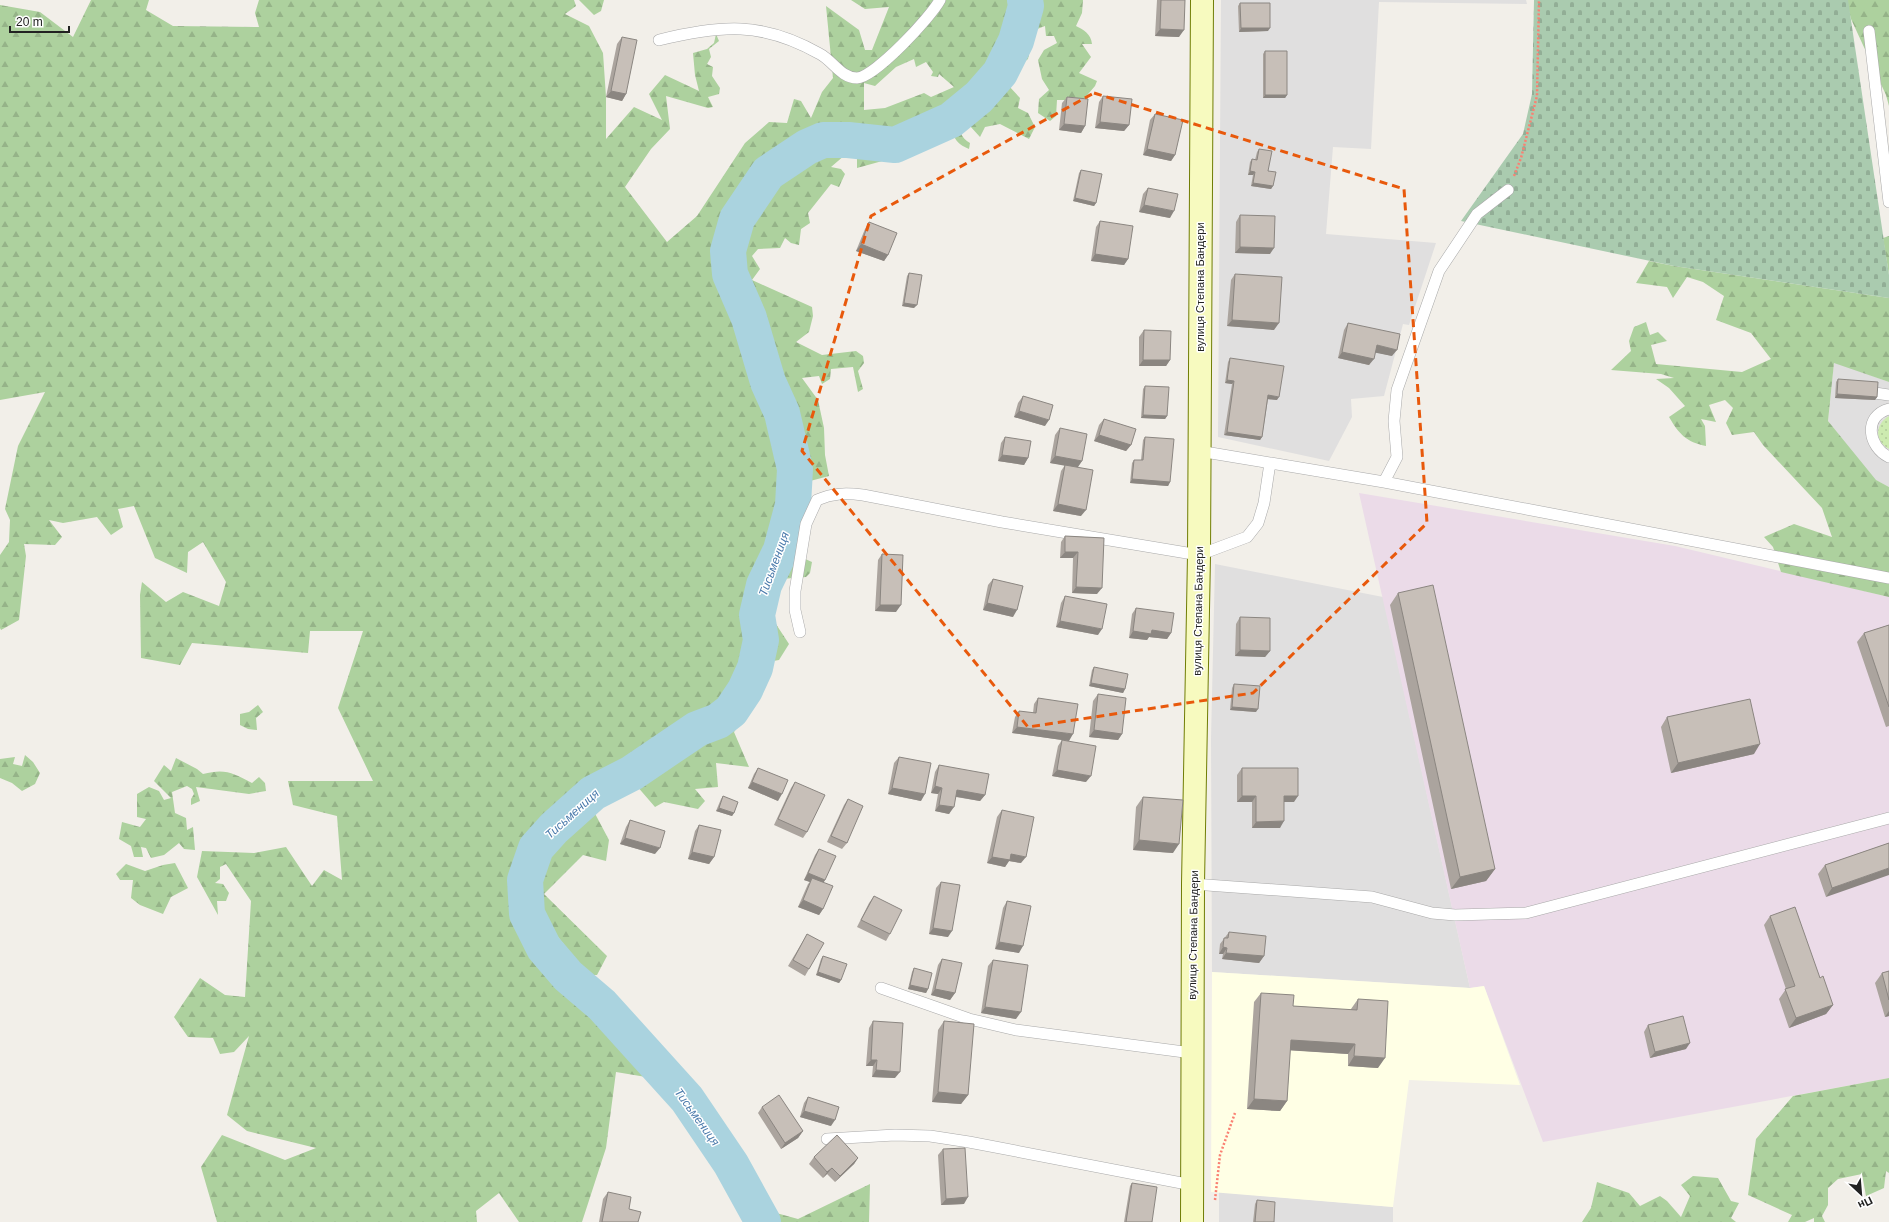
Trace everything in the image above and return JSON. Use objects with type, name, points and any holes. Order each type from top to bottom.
[{"type":"main road","name":"вулиця Степана Бандери","points":[[1192,1222],[1192,1053],[1199,555],[1202,0]]},
{"type":"lane","points":[[659,40],[719,28],[744,28],[787,39],[809,48],[822,55],[841,72],[851,77],[859,78],[869,73],[901,46],[926,20],[938,4],[945,0]]},
{"type":"lane","points":[[1868,31],[1889,202]]},
{"type":"lane","points":[[1384,482],[1397,457],[1394,421],[1397,390],[1439,271],[1477,214],[1508,190]]},
{"type":"lane","points":[[1875,393],[1889,395]]},
{"type":"lane","points":[[1889,408],[1877,416],[1872,424],[1871,434],[1874,444],[1880,452],[1889,457]]},
{"type":"lane","points":[[1199,452],[1384,482],[1889,578]]},
{"type":"lane","points":[[800,632],[795,610],[796,591],[806,524],[817,500],[829,495],[840,493],[863,495],[1002,522],[1199,555],[1247,537],[1258,523],[1264,502],[1270,463]]},
{"type":"lane","points":[[1194,884],[1372,897],[1432,913],[1455,915],[1526,913],[1889,818]]},
{"type":"lane","points":[[880,988],[969,1019],[1016,1030],[1192,1053]]},
{"type":"lane","points":[[827,1139],[895,1135],[930,1136],[969,1142],[1192,1185]]},
{"type":"path","points":[[1508,190],[1521,158],[1537,96],[1539,0]]},
{"type":"path","points":[[1215,1202],[1220,1155],[1235,1113]]},
{"type":"highlighted area","points":[[1094,93],[1404,189],[1427,523],[1253,693],[1028,727],[802,451],[871,216]]},
{"type":"shaded area","points":[[1221,0],[1526,0],[1527,4],[1379,2],[1371,149],[1333,147],[1326,234],[1436,243],[1409,325],[1403,324],[1384,396],[1351,399],[1352,417],[1329,461],[1218,437]]},
{"type":"shaded area","points":[[1834,362],[1889,382],[1889,487],[1873,479],[1828,421]]},
{"type":"shaded area","points":[[1359,493],[1675,546],[1889,597],[1889,1078],[1543,1142],[1484,986],[1470,988]]},
{"type":"shaded area","points":[[1215,564],[1383,597],[1470,988],[1212,972],[1211,739]]},
{"type":"shaded area","points":[[1212,972],[1470,988],[1484,986],[1520,1085],[1409,1080],[1393,1207],[1211,1192]]},
{"type":"shaded area","points":[[1219,1192],[1393,1207],[1393,1222],[1219,1222]]},
{"type":"green space","points":[[91,0],[149,0],[146,10],[173,26],[259,27],[255,13],[259,0],[574,0],[576,6],[565,14],[589,26],[603,53],[606,97],[606,139],[634,107],[662,120],[649,94],[665,75],[699,91],[695,75],[693,53],[707,49],[714,43],[716,34],[719,41],[709,49],[711,57],[707,64],[713,67],[712,76],[720,88],[719,94],[708,97],[713,107],[708,108],[666,96],[670,129],[651,149],[625,187],[667,242],[697,216],[745,143],[769,122],[787,123],[794,99],[801,101],[811,118],[822,92],[833,78],[826,6],[859,30],[865,50],[872,50],[889,7],[865,9],[851,0],[1083,0],[1082,13],[1076,26],[1089,35],[1092,44],[1082,44],[1091,57],[1079,73],[1097,81],[1095,86],[1083,100],[1057,100],[1056,116],[1050,121],[1038,113],[1039,99],[1049,90],[1042,79],[1038,60],[1044,50],[1057,43],[1054,36],[1046,36],[1045,26],[1027,33],[1031,44],[1028,59],[1006,77],[1008,85],[1020,98],[1018,108],[1028,113],[1035,127],[1029,139],[1000,124],[985,127],[980,137],[959,114],[960,131],[966,141],[970,143],[969,149],[962,146],[955,139],[946,115],[938,132],[912,131],[904,155],[857,168],[857,153],[845,155],[831,167],[841,169],[845,174],[839,187],[831,184],[808,213],[810,223],[801,229],[799,245],[791,243],[785,238],[780,248],[758,249],[752,256],[760,269],[752,280],[812,307],[813,316],[809,332],[796,342],[822,355],[856,351],[863,356],[864,363],[858,371],[863,389],[858,392],[853,367],[831,369],[830,379],[822,384],[819,376],[802,378],[818,400],[824,428],[825,455],[829,476],[780,489],[778,526],[794,554],[812,562],[810,573],[806,577],[781,579],[755,592],[789,644],[779,660],[744,666],[763,693],[734,732],[749,767],[716,763],[718,787],[695,789],[705,801],[698,809],[664,802],[655,807],[636,785],[592,808],[609,840],[606,861],[583,855],[544,894],[607,956],[597,975],[588,975],[536,909],[519,913],[530,937],[560,975],[658,1079],[616,1072],[606,1148],[582,1222],[519,1222],[499,1193],[476,1211],[477,1222],[217,1222],[201,1167],[222,1135],[285,1160],[316,1148],[247,1131],[227,1115],[249,1036],[234,1052],[220,1054],[213,1038],[188,1037],[174,1017],[200,978],[225,995],[245,997],[251,901],[226,864],[220,867],[220,879],[215,883],[223,884],[229,893],[226,901],[217,901],[218,915],[197,877],[202,851],[254,853],[286,847],[312,886],[324,870],[342,880],[337,816],[293,805],[288,781],[373,781],[338,708],[363,631],[310,631],[308,653],[192,643],[180,665],[141,658],[140,595],[142,582],[166,602],[183,592],[219,606],[226,582],[203,542],[188,552],[187,573],[155,558],[134,506],[118,509],[123,527],[111,535],[97,517],[63,523],[49,520],[62,537],[55,545],[24,544],[26,556],[19,620],[1,630],[0,628],[0,555],[9,542],[10,520],[5,509],[18,446],[45,392],[0,400],[0,5],[40,12],[73,37]],"holes":[[[1008,34],[1020,43],[1005,63],[989,74]],[[914,59],[916,67],[926,62],[933,72],[931,76],[938,77],[939,74],[954,87],[931,97],[924,93],[885,108],[864,110],[864,83],[875,86],[896,67]]]},
{"type":"green space","points":[[579,0],[604,0],[601,11],[594,15]]},
{"type":"green space","points":[[1534,0],[1848,0],[1889,275],[1889,298],[1674,266],[1461,221],[1523,134],[1532,94]]},
{"type":"green space","points":[[1846,0],[1889,0],[1889,106],[1886,95],[1851,19]]},
{"type":"green space","points":[[1889,236],[1889,275],[1883,238]]},
{"type":"green space","points":[[1649,261],[1889,298],[1889,382],[1834,363],[1828,421],[1876,480],[1889,487],[1889,597],[1781,572],[1773,547],[1764,537],[1794,524],[1832,537],[1822,508],[1763,445],[1754,432],[1732,435],[1726,423],[1733,408],[1725,400],[1709,405],[1716,422],[1701,419],[1705,426],[1706,446],[1688,440],[1680,433],[1669,417],[1685,406],[1669,388],[1656,379],[1674,378],[1661,374],[1611,370],[1631,351],[1629,341],[1634,327],[1646,322],[1650,335],[1658,332],[1667,341],[1651,345],[1656,364],[1742,372],[1771,359],[1751,333],[1716,320],[1724,296],[1703,282],[1687,277],[1673,298],[1667,287],[1636,283]]},
{"type":"green space","points":[[1889,416],[1889,449],[1881,442],[1878,432],[1881,423]]},
{"type":"green space","points":[[258,705],[263,712],[256,718],[257,730],[248,729],[240,725],[240,714],[249,712]]},
{"type":"green space","points":[[25,755],[33,762],[40,773],[35,784],[22,791],[12,783],[0,778],[0,759],[15,757],[13,764],[22,766]]},
{"type":"green space","points":[[176,758],[197,769],[203,774],[217,771],[229,772],[252,783],[259,777],[265,783],[266,791],[249,794],[196,787],[200,801],[191,805],[191,799],[194,794],[192,789],[187,786],[172,792],[175,813],[186,818],[187,830],[193,827],[195,850],[184,849],[179,843],[164,855],[151,858],[146,848],[141,847],[143,857],[134,857],[131,846],[119,839],[122,822],[140,827],[146,819],[137,817],[137,794],[149,787],[159,791],[164,800],[171,798],[154,781],[164,765],[171,771]]},
{"type":"green space","points":[[175,863],[188,888],[171,897],[163,914],[140,905],[131,898],[133,880],[120,880],[116,874],[126,864],[145,871]]},
{"type":"green space","points":[[1889,1078],[1889,1173],[1886,1171],[1884,1188],[1866,1196],[1862,1174],[1838,1179],[1828,1188],[1828,1205],[1822,1216],[1825,1222],[1814,1222],[1814,1218],[1805,1222],[1788,1222],[1792,1215],[1748,1195],[1756,1139],[1793,1096]]},
{"type":"green space","points":[[1693,1176],[1718,1178],[1731,1201],[1739,1203],[1731,1218],[1736,1222],[1582,1222],[1591,1208],[1597,1182],[1629,1193],[1640,1206],[1660,1196],[1667,1201],[1681,1217],[1690,1196],[1681,1185]]},
{"type":"green space","points":[[870,1184],[869,1222],[764,1222],[769,1211],[798,1219]]},
{"type":"building","points":[[1161,0],[1185,0],[1184,30],[1160,29]]},
{"type":"building","points":[[1240,3],[1270,3],[1270,28],[1241,28]]},
{"type":"building","points":[[622,37],[637,40],[626,94],[611,91]]},
{"type":"building","points":[[1265,51],[1287,51],[1287,95],[1265,95]]},
{"type":"building","points":[[1103,96],[1132,99],[1129,125],[1100,122]]},
{"type":"building","points":[[1067,97],[1088,99],[1085,126],[1064,124]]},
{"type":"building","points":[[1155,114],[1183,120],[1175,155],[1147,149]]},
{"type":"building","points":[[1259,149],[1272,151],[1268,171],[1276,172],[1273,186],[1253,183],[1255,172],[1250,171],[1252,159],[1257,160]]},
{"type":"building","points":[[1081,170],[1102,174],[1096,203],[1075,198]]},
{"type":"building","points":[[1148,188],[1178,194],[1174,211],[1144,205]]},
{"type":"building","points":[[1240,215],[1275,216],[1274,248],[1240,247]]},
{"type":"building","points":[[1100,221],[1133,226],[1128,259],[1095,254]]},
{"type":"building","points":[[869,222],[897,233],[888,255],[861,244]]},
{"type":"building","points":[[909,273],[922,275],[917,305],[904,303]]},
{"type":"building","points":[[1235,274],[1282,277],[1279,323],[1232,320]]},
{"type":"building","points":[[1348,323],[1400,334],[1397,350],[1377,345],[1374,359],[1342,352]]},
{"type":"building","points":[[1144,330],[1171,331],[1170,360],[1143,360]]},
{"type":"building","points":[[1230,358],[1284,366],[1279,397],[1268,395],[1262,437],[1227,432],[1234,381],[1227,380]]},
{"type":"building","points":[[1838,379],[1878,382],[1877,397],[1837,394]]},
{"type":"building","points":[[1145,386],[1169,387],[1167,416],[1143,415]]},
{"type":"building","points":[[1023,396],[1053,405],[1049,420],[1019,411]]},
{"type":"building","points":[[1104,419],[1136,429],[1131,445],[1099,435]]},
{"type":"building","points":[[1060,428],[1087,434],[1082,461],[1055,456]]},
{"type":"building","points":[[1005,437],[1031,441],[1028,458],[1002,455]]},
{"type":"building","points":[[1145,437],[1174,439],[1170,482],[1132,479],[1134,460],[1143,460]]},
{"type":"building","points":[[1065,465],[1093,470],[1086,510],[1058,504]]},
{"type":"building","points":[[1065,536],[1104,538],[1102,588],[1076,587],[1078,552],[1065,552]]},
{"type":"building","points":[[882,554],[903,555],[901,605],[880,605]]},
{"type":"building","points":[[993,579],[1023,586],[1017,610],[987,603]]},
{"type":"building","points":[[1433,585],[1495,869],[1460,877],[1398,593]]},
{"type":"building","points":[[1065,596],[1107,604],[1102,629],[1060,621]]},
{"type":"building","points":[[1136,608],[1174,613],[1171,633],[1152,630],[1151,634],[1133,631]]},
{"type":"building","points":[[1240,617],[1270,618],[1270,651],[1240,650]]},
{"type":"building","points":[[1889,625],[1889,707],[1864,633]]},
{"type":"building","points":[[1094,667],[1128,674],[1125,689],[1091,683]]},
{"type":"building","points":[[1234,684],[1260,686],[1258,709],[1232,707]]},
{"type":"building","points":[[1098,694],[1126,698],[1122,734],[1094,730]]},
{"type":"building","points":[[1038,698],[1078,704],[1073,734],[1017,727],[1019,711],[1036,713]]},
{"type":"building","points":[[1750,699],[1760,744],[1678,763],[1667,717]]},
{"type":"building","points":[[1062,740],[1096,746],[1091,776],[1057,770]]},
{"type":"building","points":[[899,757],[931,763],[925,794],[892,788]]},
{"type":"building","points":[[939,765],[989,774],[985,795],[957,790],[954,807],[939,805],[942,788],[935,786]]},
{"type":"building","points":[[758,768],[788,780],[782,794],[752,782]]},
{"type":"building","points":[[1242,768],[1298,768],[1298,796],[1284,796],[1284,821],[1256,822],[1256,796],[1242,796]]},
{"type":"building","points":[[795,782],[825,795],[807,832],[778,819]]},
{"type":"building","points":[[723,796],[738,802],[734,813],[719,808]]},
{"type":"building","points":[[1143,797],[1183,800],[1179,844],[1139,840]]},
{"type":"building","points":[[848,799],[863,806],[847,843],[831,836]]},
{"type":"building","points":[[1002,810],[1034,817],[1026,857],[1011,854],[1010,860],[992,857]]},
{"type":"building","points":[[630,820],[665,831],[660,848],[625,838]]},
{"type":"building","points":[[699,825],[721,830],[714,857],[692,852]]},
{"type":"building","points":[[1889,843],[1889,868],[1832,888],[1825,865]]},
{"type":"building","points":[[819,849],[836,856],[825,880],[808,873]]},
{"type":"building","points":[[812,878],[833,886],[823,909],[803,900]]},
{"type":"building","points":[[941,882],[960,885],[952,931],[933,928]]},
{"type":"building","points":[[874,896],[902,910],[890,934],[861,920]]},
{"type":"building","points":[[1007,901],[1031,906],[1023,946],[999,942]]},
{"type":"building","points":[[1795,907],[1820,978],[1823,976],[1833,1005],[1796,1018],[1785,989],[1795,986],[1770,916]]},
{"type":"building","points":[[1229,932],[1266,936],[1264,956],[1226,953],[1227,948],[1223,947],[1224,938],[1228,938]]},
{"type":"building","points":[[807,934],[824,943],[809,969],[793,960]]},
{"type":"building","points":[[823,956],[847,964],[841,980],[818,972]]},
{"type":"building","points":[[942,959],[962,963],[955,993],[935,989]]},
{"type":"building","points":[[993,960],[1028,965],[1021,1012],[985,1007]]},
{"type":"building","points":[[914,968],[932,973],[928,989],[910,985]]},
{"type":"building","points":[[1889,971],[1889,1000],[1882,973]]},
{"type":"building","points":[[1261,993],[1294,995],[1293,1006],[1357,1010],[1358,999],[1388,1001],[1385,1058],[1354,1056],[1355,1044],[1291,1040],[1287,1101],[1254,1099]]},
{"type":"building","points":[[1683,1016],[1690,1043],[1655,1052],[1648,1025]]},
{"type":"building","points":[[873,1021],[903,1023],[900,1072],[876,1070],[877,1060],[871,1060]]},
{"type":"building","points":[[944,1021],[974,1024],[968,1095],[938,1092]]},
{"type":"building","points":[[779,1095],[803,1131],[785,1143],[762,1107]]},
{"type":"building","points":[[808,1097],[839,1107],[835,1120],[804,1111]]},
{"type":"building","points":[[837,1135],[858,1158],[840,1176],[832,1168],[827,1172],[814,1157]]},
{"type":"building","points":[[965,1148],[968,1197],[946,1199],[943,1149]]},
{"type":"building","points":[[1132,1183],[1157,1187],[1152,1222],[1126,1222]]},
{"type":"building","points":[[608,1192],[631,1197],[629,1209],[641,1212],[638,1222],[602,1222]]},
{"type":"building","points":[[1257,1200],[1275,1202],[1274,1222],[1255,1222]]},
{"type":"waterway","name":"Тисьмениця","points":[[763,1222],[731,1164],[687,1099],[602,1005],[568,976],[544,948],[527,914],[525,880],[536,848],[554,828],[593,793],[632,773],[697,729],[718,721],[731,711],[745,690],[755,668],[761,640],[757,615],[764,585],[781,550],[793,505],[795,469],[782,413],[768,382],[749,318],[730,274],[728,251],[737,219],[768,173],[807,147],[823,140],[848,140],[895,145],[951,120],[979,97],[1000,73],[1016,41],[1026,6],[1025,0]]}]
